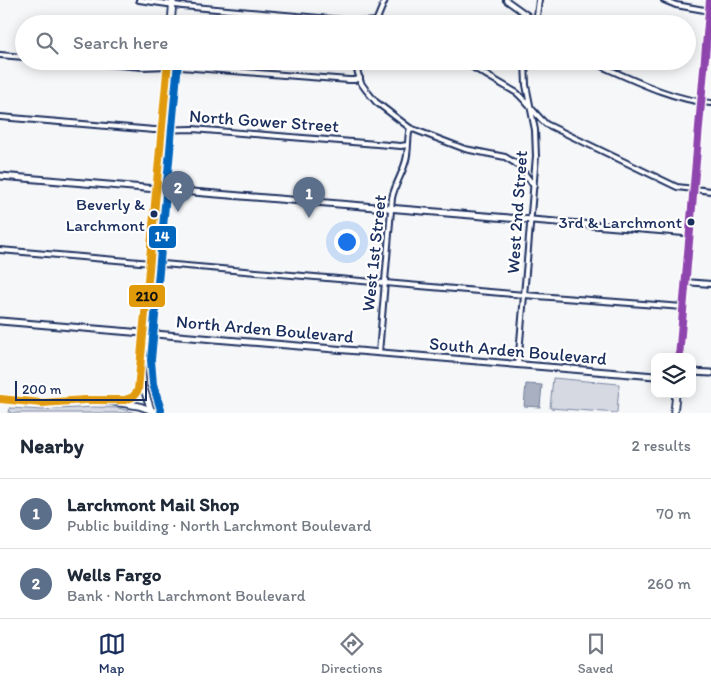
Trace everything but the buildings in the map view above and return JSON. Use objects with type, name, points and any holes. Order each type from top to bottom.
[{"type":"main road","points":[[679,353],[710,0]]},
{"type":"main road","points":[[172,15],[173,2]]},
{"type":"main road","points":[[109,401],[129,399],[136,394],[139,386],[167,70]]},
{"type":"main road","points":[[141,360],[143,386],[151,412]]},
{"type":"main road","points":[[674,413],[676,398]]},
{"type":"main road","points":[[0,400],[42,403],[85,400],[109,401],[139,406],[151,412],[160,413]]},
{"type":"street","points":[[139,0],[298,15]]},
{"type":"street","points":[[379,15],[385,0]]},
{"type":"street","points":[[506,0],[527,15]]},
{"type":"street","points":[[537,15],[539,0]]},
{"type":"street","points":[[664,0],[676,5],[710,11]]},
{"type":"street","points":[[0,55],[15,56]]},
{"type":"street","points":[[243,70],[349,80],[360,78]]},
{"type":"street","points":[[357,70],[361,83],[376,102],[410,128],[465,149],[505,157],[515,163],[534,186]]},
{"type":"street","points":[[477,70],[517,93],[546,124],[661,181],[677,187],[711,191]]},
{"type":"street","name":"West 2nd Street","points":[[518,365],[536,156],[535,130],[526,85],[525,70]]},
{"type":"street","points":[[612,70],[687,100],[711,103]]},
{"type":"street","name":"North Gower Street","points":[[0,116],[162,130],[194,129],[407,145]]},
{"type":"street","name":"West 1st Street","points":[[379,353],[393,192],[406,160],[410,128]]},
{"type":"street","points":[[0,176],[690,234]]},
{"type":"street","points":[[0,250],[683,307]]},
{"type":"street","points":[[686,282],[711,284]]},
{"type":"street","name":"North Arden Boulevard","points":[[0,321],[379,353]]},
{"type":"street","name":"South Arden Boulevard","points":[[379,353],[651,376]]},
{"type":"street","points":[[696,372],[711,373]]},
{"type":"shaded area","points":[[553,378],[619,384],[617,413],[550,408]]},
{"type":"shaded area","points":[[94,407],[119,408],[135,413],[9,413],[10,408],[42,410]]},
{"type":"water","points":[[526,384],[542,385],[540,407],[524,406]]},
{"type":"transit line","points":[[679,353],[710,0]]},
{"type":"transit line","name":"210","points":[[0,399],[42,403],[125,400],[133,397],[138,390],[167,70]]},
{"type":"transit line","name":"14","points":[[161,410],[153,384],[151,360],[177,70]]},
{"type":"place","name":"Wells Fargo","points":[[178,212]]},
{"type":"place","name":"Beverly & Larchmont","points":[[154,214]]},
{"type":"place","name":"Larchmont Mail Shop","points":[[309,218]]},
{"type":"place","name":"3rd & Larchmont","points":[[691,222]]}]
